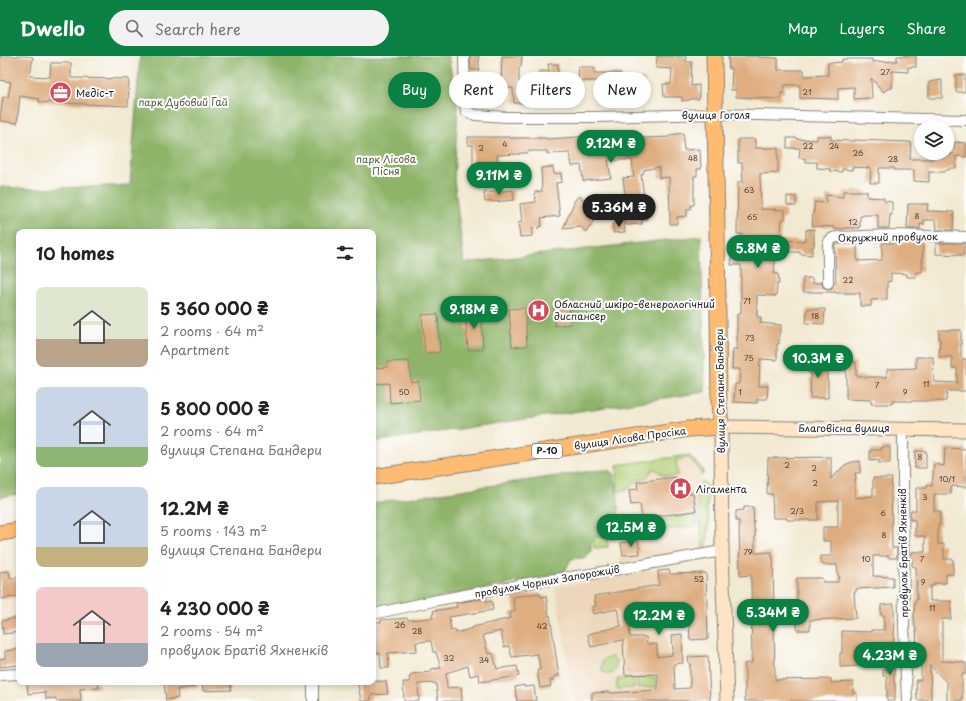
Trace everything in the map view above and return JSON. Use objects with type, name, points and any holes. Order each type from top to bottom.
[{"type":"main road","name":"вулиця Степана Бандери","points":[[714,56],[722,551],[727,701]]},
{"type":"main road","name":"Благовісна вулиця","points":[[721,427],[903,428],[966,430]]},
{"type":"main road","name":"вулиця Лісова Просіка","points":[[376,477],[689,429],[721,427]]},
{"type":"main road","points":[[0,533],[16,530]]},
{"type":"street","name":"вулиця Гоголя","points":[[464,56],[466,111],[475,115],[507,117],[596,117],[715,114],[966,120]]},
{"type":"street","name":"Окружний провулок","points":[[828,283],[828,245],[832,238],[892,235],[966,237]]},
{"type":"street","name":"провулок Братів Яхненків","points":[[903,428],[904,625],[907,701]]},
{"type":"street","name":"провулок Чорних Запорожців","points":[[376,613],[534,582],[591,574],[722,551]]},
{"type":"street","points":[[0,675],[16,674]]},
{"type":"street","points":[[313,685],[313,701]]},
{"type":"shaded area","points":[[689,457],[701,470],[707,548],[620,563],[617,468]]},
{"type":"shaded area","points":[[663,568],[670,701],[574,701],[555,587]]},
{"type":"green space","points":[[140,56],[448,56],[451,72],[449,72],[449,108],[458,108],[454,179],[464,263],[701,236],[705,392],[376,442],[376,229],[16,229],[16,494],[0,497],[0,187],[35,189],[130,185]]},
{"type":"green space","points":[[689,455],[703,470],[703,475],[701,475],[701,471],[689,458],[676,460],[678,475],[664,476],[654,468],[645,479],[635,480],[631,487],[618,492],[617,465]]},
{"type":"green space","points":[[609,470],[614,476],[617,493],[618,537],[610,539],[595,537],[591,544],[591,551],[588,555],[583,558],[571,559],[564,573],[376,610],[376,503],[591,471]]},
{"type":"green space","points":[[702,482],[704,482],[709,488],[707,509],[709,521],[707,547],[703,547],[696,489]]},
{"type":"green space","points":[[695,514],[696,526],[654,531],[652,538],[649,538],[647,522]]},
{"type":"green space","points":[[607,533],[608,547],[594,548],[593,534]]},
{"type":"green space","points":[[613,657],[616,661],[616,670],[613,673],[607,674],[602,671],[602,661]]},
{"type":"green space","points":[[655,677],[656,687],[637,688],[636,678]]},
{"type":"green space","points":[[633,678],[634,688],[617,689],[617,679]]},
{"type":"building","points":[[0,56],[33,57],[30,76],[50,77],[51,63],[71,63],[71,78],[129,79],[128,106],[39,102],[39,99],[20,96],[17,123],[0,121],[0,111],[3,97],[8,97],[11,82],[0,80]]},
{"type":"building","points":[[470,56],[479,56],[479,70],[471,70]]},
{"type":"building","points":[[502,56],[522,56],[521,67],[519,67],[519,72],[516,72],[516,103],[514,103],[513,88],[508,88],[508,72],[502,72]]},
{"type":"building","points":[[657,56],[686,56],[686,62],[692,62],[691,86],[699,85],[699,99],[682,101],[682,97],[664,97],[663,84],[671,84],[672,69],[656,68]]},
{"type":"building","points":[[728,56],[759,56],[778,58],[778,70],[804,70],[804,76],[828,75],[828,63],[842,62],[842,59],[872,59],[872,62],[897,61],[897,56],[916,56],[916,67],[908,67],[908,72],[892,71],[892,88],[887,89],[884,92],[871,78],[872,98],[854,99],[854,87],[838,88],[838,99],[800,98],[800,85],[785,85],[784,93],[781,93],[781,99],[736,97],[736,90],[731,90],[732,69],[729,69]]},
{"type":"building","points":[[548,64],[558,64],[558,72],[539,72],[549,71]]},
{"type":"building","points":[[578,67],[594,67],[593,81],[585,81],[585,72],[578,72]]},
{"type":"building","points":[[956,75],[965,75],[965,92],[956,92]]},
{"type":"building","points":[[942,80],[942,98],[929,98],[929,82]]},
{"type":"building","points":[[683,133],[684,150],[700,149],[701,169],[697,169],[697,176],[694,176],[694,205],[691,205],[691,209],[687,209],[687,216],[677,217],[677,224],[670,224],[669,177],[659,178],[659,167],[644,170],[643,174],[641,175],[647,220],[642,220],[642,224],[626,225],[624,204],[626,204],[623,178],[634,177],[632,160],[608,160],[611,178],[583,181],[581,165],[572,166],[570,153],[547,154],[547,151],[528,151],[528,153],[497,155],[498,171],[489,171],[489,168],[486,168],[486,166],[473,168],[473,145],[468,145],[468,137],[546,139],[578,137],[644,138],[670,137],[670,135]]},
{"type":"building","points":[[817,136],[831,136],[831,140],[911,142],[910,159],[914,160],[954,160],[955,142],[966,143],[966,157],[956,156],[956,168],[950,168],[944,172],[929,172],[929,182],[914,181],[914,170],[879,168],[879,183],[870,183],[871,168],[852,167],[852,170],[842,169],[842,172],[817,168],[817,162],[805,162],[805,158],[799,158],[800,148],[787,148],[787,138],[817,140]]},
{"type":"building","points":[[738,139],[755,139],[755,148],[778,148],[778,173],[760,174],[761,209],[785,210],[785,219],[782,219],[780,240],[804,241],[804,239],[806,239],[806,230],[814,229],[814,247],[812,247],[812,255],[800,254],[800,252],[776,252],[774,274],[778,274],[779,284],[777,284],[776,296],[757,295],[757,317],[761,317],[760,323],[781,325],[781,333],[779,332],[779,344],[777,344],[777,360],[760,359],[759,386],[768,386],[767,399],[757,399],[757,403],[734,402],[735,384],[739,384],[740,369],[732,369],[733,349],[737,349],[737,314],[741,314],[741,265],[731,265],[732,257],[740,257],[742,234],[737,234],[738,182],[743,182],[742,163],[738,163]]},
{"type":"building","points":[[553,167],[554,174],[561,173],[562,182],[556,183],[560,216],[541,218],[542,226],[532,229],[532,236],[520,237],[518,223],[522,222],[520,204],[536,202],[535,192],[542,191],[541,168]]},
{"type":"building","points":[[513,190],[514,200],[485,202],[484,193]]},
{"type":"building","points":[[843,191],[867,191],[867,197],[884,198],[884,201],[892,202],[892,215],[890,215],[889,228],[878,228],[878,215],[860,216],[860,228],[834,229],[834,227],[812,226],[814,202],[826,203],[826,195],[843,197]]},
{"type":"building","points":[[579,196],[593,208],[590,215],[593,221],[592,224],[586,232],[581,227],[563,229],[575,200]]},
{"type":"building","points":[[787,196],[796,197],[796,206],[787,205]]},
{"type":"building","points":[[908,204],[928,204],[927,211],[954,212],[953,230],[937,230],[936,220],[924,220],[924,225],[920,224],[920,229],[907,229]]},
{"type":"building","points":[[624,222],[625,232],[614,233],[612,224]]},
{"type":"building","points":[[923,242],[922,272],[916,272],[916,277],[907,277],[907,274],[891,273],[891,281],[887,282],[887,299],[871,300],[871,306],[860,306],[860,293],[803,292],[803,278],[812,278],[812,283],[822,283],[823,287],[828,289],[832,288],[834,283],[836,283],[835,244],[857,244],[857,261],[882,260],[882,243]]},
{"type":"building","points":[[936,243],[964,243],[964,255],[936,254]]},
{"type":"building","points":[[570,306],[571,324],[555,326],[553,307]]},
{"type":"building","points":[[525,308],[527,346],[512,347],[509,309]]},
{"type":"building","points":[[807,309],[825,309],[824,324],[806,323]]},
{"type":"building","points":[[481,311],[483,349],[468,350],[465,312]]},
{"type":"building","points":[[438,314],[440,352],[425,353],[422,315]]},
{"type":"building","points":[[939,330],[961,330],[961,359],[966,359],[966,391],[947,391],[946,401],[892,401],[892,404],[871,404],[871,400],[846,399],[846,362],[856,362],[856,376],[887,377],[887,369],[916,368],[916,357],[933,357],[934,382],[957,383],[957,368],[952,368],[952,357],[939,357]]},
{"type":"building","points":[[409,361],[411,382],[418,381],[420,400],[390,403],[389,383],[376,384],[376,368],[388,367],[387,362]]},
{"type":"building","points":[[808,361],[827,361],[828,398],[810,398],[811,372],[807,372]]},
{"type":"building","points":[[882,447],[890,447],[890,463],[879,463],[879,460],[870,461],[870,450],[882,450]]},
{"type":"building","points":[[945,448],[966,449],[966,487],[952,486],[951,494],[934,494],[934,511],[940,511],[938,544],[944,544],[944,559],[953,559],[953,574],[946,574],[946,583],[934,583],[934,586],[930,586],[930,601],[951,601],[951,619],[942,619],[942,661],[966,663],[966,674],[962,674],[962,700],[947,701],[947,683],[930,665],[931,700],[917,700],[916,680],[921,680],[921,657],[916,657],[915,647],[917,647],[914,616],[915,600],[917,600],[916,567],[912,566],[912,552],[925,552],[925,536],[915,536],[915,520],[910,520],[911,510],[916,510],[916,488],[927,488],[927,485],[932,486],[934,464],[944,466]]},
{"type":"building","points":[[915,451],[926,451],[926,468],[915,468]]},
{"type":"building","points":[[831,457],[831,479],[845,465],[860,461],[860,473],[855,473],[855,498],[873,496],[873,478],[892,478],[892,548],[897,548],[897,558],[889,558],[889,556],[873,556],[873,576],[893,577],[893,587],[856,589],[856,592],[854,592],[856,618],[810,620],[810,630],[797,630],[797,578],[822,578],[823,582],[838,582],[838,578],[840,578],[838,575],[837,565],[824,565],[820,562],[820,556],[831,556],[831,541],[823,541],[823,527],[838,527],[838,501],[818,502],[818,520],[787,520],[787,518],[773,518],[772,494],[767,494],[768,458]]},
{"type":"building","points":[[675,477],[677,485],[683,484],[684,493],[693,493],[696,511],[642,518],[640,504],[631,505],[629,490],[638,489],[637,482]]},
{"type":"building","points":[[744,507],[753,507],[755,553],[772,552],[773,557],[775,680],[831,679],[831,683],[853,682],[853,693],[857,693],[857,701],[745,701],[745,663],[752,663],[751,575],[740,576],[739,521],[736,521],[736,511],[744,510]]},
{"type":"building","points":[[638,540],[640,554],[623,555],[621,543]]},
{"type":"building","points":[[669,570],[670,574],[706,573],[708,639],[690,640],[689,619],[668,621],[667,617],[658,618],[656,607],[640,610],[643,623],[629,624],[630,637],[646,637],[647,644],[657,644],[657,657],[672,655],[672,635],[682,634],[683,663],[674,664],[675,689],[690,688],[690,664],[688,657],[708,656],[710,701],[592,701],[592,693],[658,690],[658,674],[625,675],[623,640],[591,647],[588,634],[621,626],[617,609],[593,614],[592,607],[596,606],[594,596],[659,585],[658,571]]},
{"type":"building","points":[[9,571],[10,578],[16,577],[16,596],[0,599],[0,572]]},
{"type":"building","points":[[540,593],[541,597],[546,596],[559,676],[554,676],[554,680],[550,680],[551,686],[540,688],[537,670],[540,670],[538,654],[512,657],[509,646],[504,647],[501,631],[483,635],[488,654],[493,653],[497,669],[517,666],[519,676],[480,682],[479,674],[470,676],[468,666],[446,673],[447,688],[461,687],[462,701],[438,701],[436,683],[418,684],[419,701],[404,701],[403,682],[410,682],[409,677],[411,677],[411,674],[431,672],[431,669],[441,668],[436,652],[433,652],[431,641],[416,642],[417,651],[388,653],[389,668],[381,668],[380,653],[376,653],[376,622],[381,622],[381,620],[407,618],[408,620],[433,618],[433,611],[457,607],[456,603],[486,598],[487,602],[492,601],[493,610],[449,617],[451,631],[456,630],[456,633],[473,627],[511,618],[510,613],[515,611],[513,597]]},
{"type":"building","points":[[894,604],[895,621],[893,646],[878,646],[878,644],[862,643],[861,666],[840,667],[840,653],[842,653],[842,631],[871,632],[871,630],[884,630],[884,615],[881,615],[881,605]]},
{"type":"building","points":[[16,618],[16,632],[3,634],[2,621]]},
{"type":"building","points":[[16,649],[16,665],[0,667],[0,659],[5,658],[5,651]]},
{"type":"building","points":[[887,651],[895,651],[895,701],[887,701],[887,676],[883,676],[883,669],[887,669]]},
{"type":"building","points":[[376,681],[386,681],[388,694],[371,695],[371,701],[361,701],[358,685],[376,685]]},
{"type":"building","points":[[27,685],[98,685],[99,688],[80,689],[81,701],[56,701],[56,698],[46,699],[45,692],[28,694]]},
{"type":"building","points":[[164,685],[197,685],[197,687],[177,689],[178,698],[166,700]]},
{"type":"building","points":[[202,685],[230,685],[231,690],[203,691]]},
{"type":"building","points":[[524,685],[524,687],[534,686],[536,701],[517,701],[515,687]]},
{"type":"place","name":"Медіс-т","points":[[60,93]]},
{"type":"place","name":"Обласний шкіро-венерологічний диспансер","points":[[538,310]]},
{"type":"place","name":"Лігамента","points":[[680,489]]},
{"type":"park label","name":"парк Дубовий Гай","points":[[183,102]]},
{"type":"park label","name":"парк Лісова Пісня","points":[[386,164]]}]
